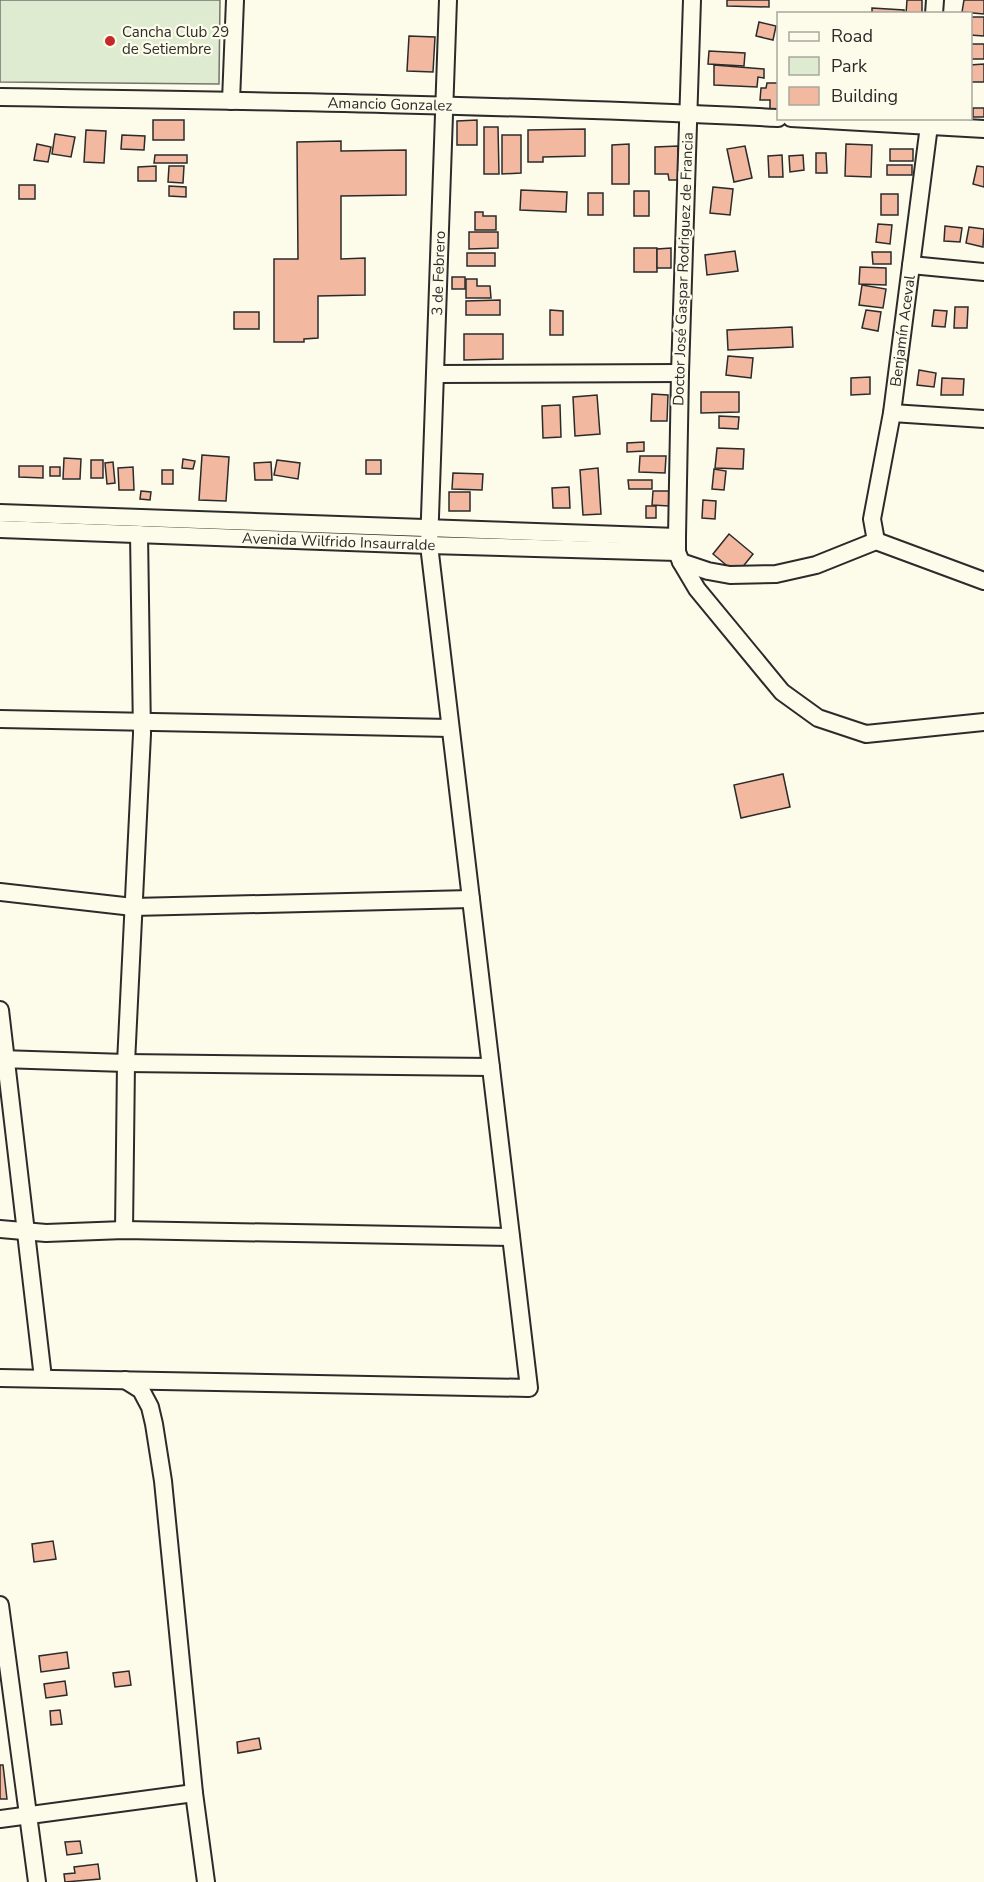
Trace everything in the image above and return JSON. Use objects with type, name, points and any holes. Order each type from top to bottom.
[{"type":"street","points":[[231,100],[235,0]]},
{"type":"street","name":"3 de Febrero","points":[[124,1380],[529,1388],[429,545],[448,0]]},
{"type":"street","name":"Doctor José Gaspar Rodriguez de Francia","points":[[678,550],[680,374],[693,0]]},
{"type":"street","name":"Amancio Gonzalez","points":[[0,97],[231,100],[688,113],[777,118]]},
{"type":"street","points":[[860,120],[930,122],[984,129]]},
{"type":"street","name":"Benjamín Aceval","points":[[876,541],[872,519],[892,413],[930,122]]},
{"type":"street","points":[[911,265],[984,272]]},
{"type":"street","points":[[435,374],[680,374]]},
{"type":"street","points":[[892,413],[984,419]]},
{"type":"street","name":"Avenida Wilfrido Insaurralde","points":[[0,513],[429,528],[678,550]]},
{"type":"street","name":"Avenida Wilfrido Insaurralde","points":[[0,529],[429,545],[678,550]]},
{"type":"street","points":[[124,1230],[126,1063],[142,722],[139,534]]},
{"type":"street","points":[[678,550],[708,571],[730,575],[776,574],[816,565],[876,541],[984,581]]},
{"type":"street","points":[[678,550],[697,589],[782,692],[818,718],[867,734],[984,722]]},
{"type":"street","points":[[0,720],[450,728]]},
{"type":"street","points":[[0,892],[133,907],[471,899]]},
{"type":"street","points":[[0,1010],[3,1060],[43,1378]]},
{"type":"street","points":[[3,1060],[490,1067]]},
{"type":"street","points":[[0,1229],[46,1233],[124,1230],[511,1237]]},
{"type":"street","points":[[0,1378],[124,1380],[141,1390],[150,1407],[163,1481],[194,1793],[206,1882]]},
{"type":"street","points":[[0,1605],[37,1882]]},
{"type":"street","points":[[0,1819],[194,1793]]},
{"type":"green space","name":"Cancha Club 29 de Setiembre","points":[[0,0],[220,0],[219,84],[0,82]]},
{"type":"building","points":[[727,0],[769,0],[769,7],[727,6]]},
{"type":"building","points":[[907,0],[922,0],[922,12],[906,12]]},
{"type":"building","points":[[964,0],[984,0],[984,14],[962,12]]},
{"type":"building","points":[[872,8],[904,10],[904,12],[872,12]]},
{"type":"building","points":[[972,17],[984,17],[984,36],[972,35]]},
{"type":"building","points":[[759,22],[776,26],[773,40],[756,36]]},
{"type":"building","points":[[409,36],[435,37],[433,72],[407,71]]},
{"type":"building","points":[[972,44],[984,44],[984,59],[972,59]]},
{"type":"building","points":[[709,51],[745,53],[744,66],[708,64]]},
{"type":"building","points":[[984,64],[984,82],[972,82],[972,65]]},
{"type":"building","points":[[714,65],[764,69],[764,78],[758,77],[757,87],[714,85]]},
{"type":"building","points":[[767,83],[777,83],[777,110],[770,110],[770,100],[760,100],[761,88],[766,88]]},
{"type":"building","points":[[973,108],[984,108],[984,117],[973,117]]},
{"type":"building","points":[[153,120],[184,120],[184,140],[153,140]]},
{"type":"building","points":[[477,120],[477,145],[457,145],[457,121]]},
{"type":"building","points":[[484,127],[498,127],[499,174],[484,174]]},
{"type":"building","points":[[585,129],[585,156],[543,157],[543,162],[528,162],[528,130]]},
{"type":"building","points":[[86,130],[106,131],[104,163],[84,162]]},
{"type":"building","points":[[55,134],[75,137],[71,157],[52,154]]},
{"type":"building","points":[[122,135],[145,136],[144,150],[121,149]]},
{"type":"building","points":[[502,135],[521,135],[521,173],[502,174]]},
{"type":"building","points":[[341,141],[341,151],[406,150],[406,195],[341,196],[341,259],[365,258],[365,295],[318,296],[318,338],[304,339],[304,342],[274,342],[274,259],[298,259],[297,142]]},
{"type":"building","points":[[37,144],[51,147],[48,162],[34,160]]},
{"type":"building","points":[[629,144],[629,184],[612,184],[612,145]]},
{"type":"building","points":[[846,144],[872,145],[871,177],[845,176]]},
{"type":"building","points":[[678,146],[678,180],[669,180],[668,174],[655,174],[655,147]]},
{"type":"building","points":[[745,146],[752,178],[734,182],[727,149]]},
{"type":"building","points":[[890,149],[913,149],[913,161],[890,161]]},
{"type":"building","points":[[816,153],[826,153],[827,173],[816,173]]},
{"type":"building","points":[[155,155],[187,155],[187,163],[154,163]]},
{"type":"building","points":[[782,155],[783,177],[769,177],[768,156]]},
{"type":"building","points":[[803,155],[804,170],[790,172],[789,156]]},
{"type":"building","points":[[887,165],[912,165],[912,175],[887,175]]},
{"type":"building","points":[[156,166],[156,181],[138,181],[138,167]]},
{"type":"building","points":[[169,166],[184,166],[183,183],[168,182]]},
{"type":"building","points":[[977,166],[984,167],[984,187],[973,184]]},
{"type":"building","points":[[19,185],[35,185],[35,199],[19,199]]},
{"type":"building","points":[[169,186],[186,187],[186,197],[169,196]]},
{"type":"building","points":[[713,187],[733,189],[730,215],[710,213]]},
{"type":"building","points":[[521,190],[567,192],[566,212],[520,210]]},
{"type":"building","points":[[634,191],[649,191],[649,216],[634,216]]},
{"type":"building","points":[[588,193],[603,193],[603,215],[588,215]]},
{"type":"building","points":[[881,194],[898,194],[898,215],[881,215]]},
{"type":"building","points":[[475,212],[483,212],[483,216],[496,216],[496,230],[475,230]]},
{"type":"building","points":[[878,224],[892,225],[890,244],[876,242]]},
{"type":"building","points":[[945,226],[962,228],[960,242],[944,241]]},
{"type":"building","points":[[969,227],[984,229],[983,247],[966,243]]},
{"type":"building","points":[[469,232],[498,232],[498,248],[469,249]]},
{"type":"building","points":[[634,248],[657,248],[657,272],[634,272]]},
{"type":"building","points":[[671,248],[671,268],[657,268],[657,249]]},
{"type":"building","points":[[735,251],[738,271],[707,275],[705,255]]},
{"type":"building","points":[[872,252],[891,252],[891,264],[873,264]]},
{"type":"building","points":[[467,253],[495,253],[495,266],[467,266]]},
{"type":"building","points":[[860,267],[886,268],[886,285],[859,284]]},
{"type":"building","points":[[452,277],[465,277],[465,289],[452,289]]},
{"type":"building","points":[[466,279],[477,279],[477,286],[490,286],[491,298],[466,298]]},
{"type":"building","points":[[862,285],[886,289],[883,308],[859,305]]},
{"type":"building","points":[[500,300],[500,315],[466,315],[466,301]]},
{"type":"building","points":[[955,307],[968,307],[967,328],[954,328]]},
{"type":"building","points":[[550,310],[563,311],[563,335],[550,335]]},
{"type":"building","points":[[866,310],[881,312],[878,331],[862,328]]},
{"type":"building","points":[[934,310],[947,311],[945,327],[932,326]]},
{"type":"building","points":[[234,312],[259,312],[259,329],[234,329]]},
{"type":"building","points":[[792,327],[793,347],[728,350],[727,330]]},
{"type":"building","points":[[464,334],[503,334],[503,359],[464,360]]},
{"type":"building","points":[[728,356],[753,358],[751,378],[726,375]]},
{"type":"building","points":[[919,370],[936,373],[934,387],[917,385]]},
{"type":"building","points":[[870,377],[870,394],[851,395],[851,378]]},
{"type":"building","points":[[942,378],[964,379],[963,395],[941,395]]},
{"type":"building","points":[[701,392],[739,392],[739,412],[701,413]]},
{"type":"building","points":[[652,394],[668,395],[667,421],[651,421]]},
{"type":"building","points":[[597,395],[600,434],[575,436],[573,397]]},
{"type":"building","points":[[560,405],[561,437],[543,438],[542,406]]},
{"type":"building","points":[[719,416],[739,417],[738,429],[719,428]]},
{"type":"building","points":[[644,442],[644,451],[627,452],[627,443]]},
{"type":"building","points":[[717,448],[744,449],[743,469],[715,468]]},
{"type":"building","points":[[202,455],[229,457],[226,501],[199,500]]},
{"type":"building","points":[[640,456],[666,456],[665,473],[639,472]]},
{"type":"building","points":[[64,458],[81,459],[80,479],[63,479]]},
{"type":"building","points":[[183,459],[195,461],[193,469],[182,468]]},
{"type":"building","points":[[91,460],[103,460],[103,478],[91,478]]},
{"type":"building","points":[[277,460],[300,463],[298,479],[274,475]]},
{"type":"building","points":[[366,460],[381,460],[381,474],[366,474]]},
{"type":"building","points":[[113,462],[115,483],[107,484],[105,463]]},
{"type":"building","points":[[271,462],[272,480],[255,480],[254,463]]},
{"type":"building","points":[[19,466],[43,466],[43,478],[19,477]]},
{"type":"building","points":[[50,467],[60,467],[60,476],[50,476]]},
{"type":"building","points":[[133,467],[134,490],[119,490],[118,468]]},
{"type":"building","points":[[598,468],[601,514],[583,515],[580,470]]},
{"type":"building","points":[[714,469],[726,471],[724,490],[712,489]]},
{"type":"building","points":[[162,470],[173,470],[173,484],[162,484]]},
{"type":"building","points":[[453,473],[483,474],[482,490],[452,489]]},
{"type":"building","points":[[628,480],[652,480],[652,489],[629,489]]},
{"type":"building","points":[[569,487],[570,508],[553,508],[552,488]]},
{"type":"building","points":[[141,491],[151,492],[150,500],[140,499]]},
{"type":"building","points":[[653,491],[670,491],[669,506],[652,505]]},
{"type":"building","points":[[449,492],[470,492],[470,511],[449,511]]},
{"type":"building","points":[[703,500],[716,501],[715,519],[702,518]]},
{"type":"building","points":[[646,506],[656,506],[656,518],[646,518]]},
{"type":"building","points":[[729,534],[753,554],[737,574],[713,554]]},
{"type":"building","points":[[783,774],[790,807],[741,818],[734,785]]},
{"type":"building","points":[[53,1541],[56,1559],[34,1562],[32,1544]]},
{"type":"building","points":[[67,1652],[69,1668],[41,1672],[39,1656]]},
{"type":"building","points":[[129,1671],[131,1685],[115,1687],[113,1673]]},
{"type":"building","points":[[65,1681],[67,1695],[46,1698],[44,1684]]},
{"type":"building","points":[[60,1710],[62,1724],[51,1725],[50,1711]]},
{"type":"building","points":[[259,1738],[261,1749],[238,1753],[237,1742]]},
{"type":"building","points":[[0,1765],[3,1765],[7,1799],[0,1799]]},
{"type":"building","points":[[80,1841],[82,1853],[67,1855],[65,1842]]},
{"type":"building","points":[[98,1864],[100,1879],[65,1882],[64,1874],[75,1873],[74,1867]]},
{"type":"place","name":"Cancha Club 29 de Setiembre","points":[[110,41]]}]
